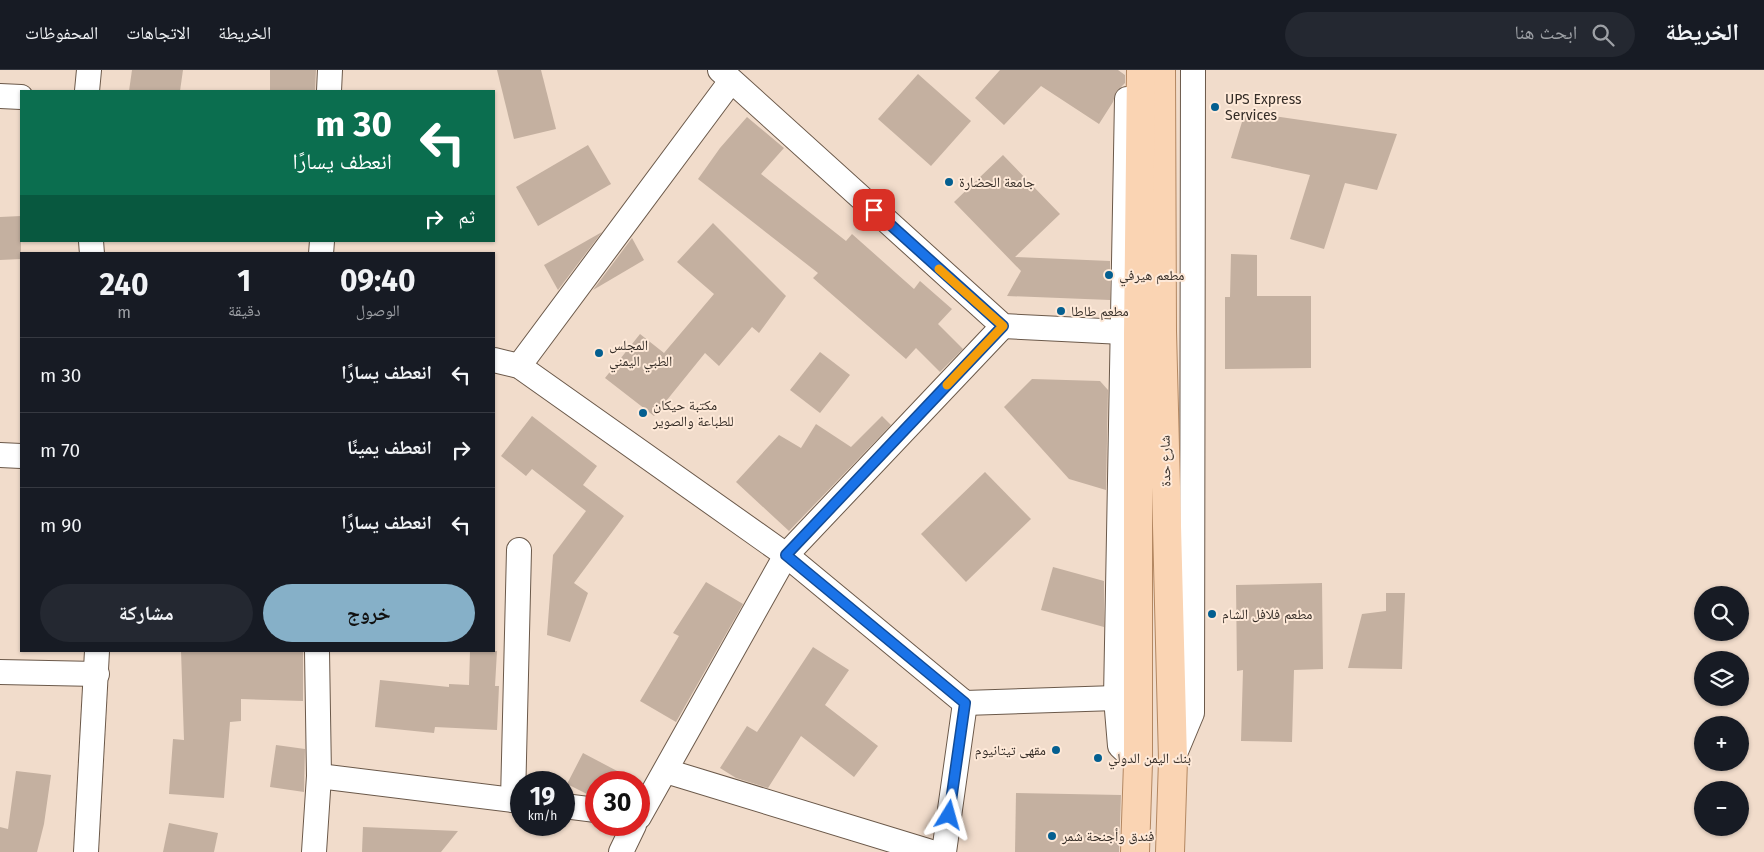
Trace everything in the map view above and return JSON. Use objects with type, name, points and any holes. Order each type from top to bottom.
[{"type":"main road","name":"شارع حدة","points":[[1135,852],[1138,763],[1138,334],[1141,70]]},
{"type":"main road","name":"شارع حدة","points":[[1161,70],[1162,331],[1173,760],[1170,852]]},
{"type":"street","points":[[87,90],[89,70]]},
{"type":"street","points":[[329,90],[330,70]]},
{"type":"street","points":[[1128,70],[1116,698],[1120,746],[1138,763]]},
{"type":"street","points":[[1173,760],[1192,713],[1193,70]]},
{"type":"street","points":[[519,366],[725,75],[1003,326],[1123,332]]},
{"type":"street","points":[[0,96],[20,97]]},
{"type":"street","points":[[650,798],[786,555],[1003,326]]},
{"type":"street","points":[[495,360],[519,366],[786,555],[965,703],[1116,698]]},
{"type":"street","points":[[0,455],[20,456]]},
{"type":"street","points":[[517,771],[519,550]]},
{"type":"street","points":[[314,852],[318,776],[317,652]]},
{"type":"street","points":[[0,672],[97,663],[86,852]]},
{"type":"street","points":[[944,852],[965,703]]},
{"type":"street","points":[[666,771],[931,852]]},
{"type":"street","points":[[318,776],[510,799]]},
{"type":"street","points":[[621,852],[629,836]]},
{"type":"building","points":[[132,70],[183,70],[180,90],[129,90]]},
{"type":"building","points":[[270,70],[316,70],[315,90],[270,90]]},
{"type":"building","points":[[497,70],[541,70],[556,129],[514,139]]},
{"type":"building","points":[[1000,70],[1118,70],[1125,75],[1125,83],[1116,92],[1113,102],[1099,124],[1041,86],[1004,125],[975,98]]},
{"type":"building","points":[[918,74],[971,121],[931,166],[878,119]]},
{"type":"building","points":[[1245,112],[1397,134],[1377,190],[1345,183],[1324,249],[1290,239],[1310,175],[1231,158]]},
{"type":"building","points":[[747,117],[784,148],[761,174],[846,241],[852,234],[914,289],[920,281],[952,309],[938,324],[963,349],[940,372],[916,348],[906,359],[813,278],[818,273],[698,179],[720,148]]},
{"type":"building","points":[[588,145],[611,184],[538,226],[516,187]]},
{"type":"building","points":[[1003,155],[1060,214],[1015,257],[1110,261],[1110,300],[1007,296],[1021,271],[954,202]]},
{"type":"building","points":[[20,216],[20,259],[0,260],[0,217]]},
{"type":"building","points":[[713,223],[786,296],[759,333],[752,327],[719,366],[705,353],[654,416],[605,378],[640,334],[664,353],[714,294],[677,262]]},
{"type":"building","points":[[602,232],[558,290],[544,265]]},
{"type":"building","points":[[632,238],[644,260],[593,290]]},
{"type":"building","points":[[1231,254],[1257,255],[1257,296],[1311,296],[1311,368],[1225,369],[1225,297],[1230,297]]},
{"type":"building","points":[[820,352],[850,375],[820,413],[790,390]]},
{"type":"building","points":[[1032,379],[1100,381],[1108,390],[1106,490],[1069,479],[1004,407]]},
{"type":"building","points":[[532,416],[597,466],[583,485],[624,516],[574,583],[588,593],[570,642],[547,635],[553,555],[586,511],[532,469],[526,476],[501,456]]},
{"type":"building","points":[[882,416],[891,425],[789,531],[736,482],[779,435],[801,448],[816,424],[851,447]]},
{"type":"building","points":[[985,472],[1031,519],[966,582],[921,534]]},
{"type":"building","points":[[1053,567],[1104,581],[1104,627],[1041,610]]},
{"type":"building","points":[[706,582],[743,604],[676,722],[640,701],[679,636],[673,633]]},
{"type":"building","points":[[1322,583],[1323,669],[1294,670],[1292,742],[1241,741],[1243,670],[1237,671],[1236,585]]},
{"type":"building","points":[[1386,593],[1405,593],[1402,669],[1348,668],[1362,614],[1386,611]]},
{"type":"building","points":[[813,647],[849,670],[825,705],[878,746],[854,777],[801,736],[768,788],[736,778],[720,768],[747,726],[757,732]]},
{"type":"building","points":[[497,651],[495,686],[499,686],[497,730],[435,727],[434,733],[375,727],[380,680],[449,687],[449,684],[469,685],[470,652]]},
{"type":"building","points":[[181,652],[303,652],[303,701],[241,699],[241,721],[230,722],[224,798],[169,794],[173,739],[184,740]]},
{"type":"building","points":[[276,745],[305,749],[304,792],[270,787]]},
{"type":"building","points":[[583,753],[617,771],[585,771],[585,793],[575,788],[574,771]]},
{"type":"building","points":[[16,771],[51,775],[44,824],[37,852],[0,852],[0,827],[8,829]]},
{"type":"building","points":[[1016,793],[1121,795],[1119,852],[1015,852]]},
{"type":"building","points":[[169,823],[218,833],[214,852],[163,852]]},
{"type":"building","points":[[363,827],[458,831],[441,852],[362,852]]},
{"type":"slow traffic","points":[[939,269],[1003,326],[947,385]]},
{"type":"place","name":"UPS Express Services","points":[[1215,107]]},
{"type":"place","name":"جامعة الحضارة","points":[[949,182]]},
{"type":"place","name":"مطعم هيرفي","points":[[1109,275]]},
{"type":"place","name":"مطعم طاطا","points":[[1061,311]]},
{"type":"place","name":"المجلس الطبي اليمني","points":[[599,353]]},
{"type":"place","name":"مكتبة حيكان للطباعة والصوير","points":[[643,413]]},
{"type":"place","name":"مطعم فلافل الشام","points":[[1212,614]]},
{"type":"place","name":"مقهى تيتانيوم","points":[[1056,750]]},
{"type":"place","name":"بنك اليمن الدولي","points":[[1098,758]]},
{"type":"place","name":"فندق وأجنحة شمر","points":[[1052,836]]},
{"type":"route","points":[[874,210],[1003,326],[786,555],[965,703],[949,815]]}]
